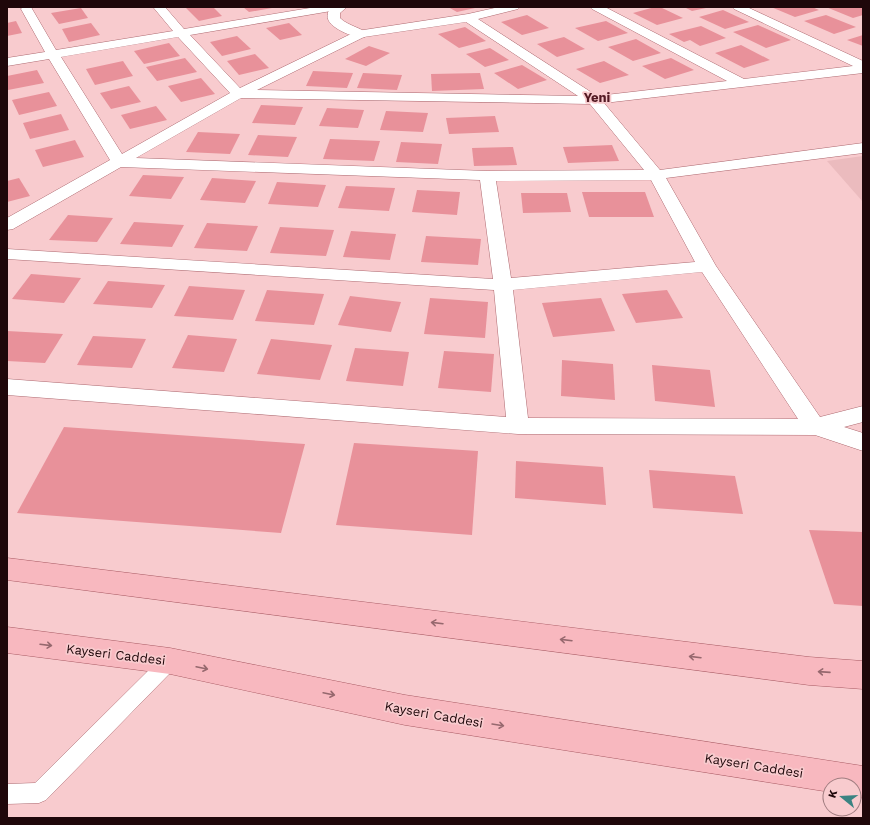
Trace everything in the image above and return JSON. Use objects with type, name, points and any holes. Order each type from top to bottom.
[{"type":"main road","points":[[7,569],[809,671],[863,675]]},
{"type":"main road","name":"Kayseri Caddesi","points":[[7,640],[170,661],[405,710],[863,782]]},
{"type":"street","points":[[159,7],[238,94],[594,100],[863,67]]},
{"type":"street","points":[[7,62],[336,7]]},
{"type":"street","points":[[341,7],[334,12],[334,19],[339,25],[348,30],[361,34]]},
{"type":"street","points":[[7,225],[238,94],[361,34],[468,18],[514,7]]},
{"type":"street","points":[[596,7],[740,82]]},
{"type":"street","points":[[738,7],[863,67]]},
{"type":"street","points":[[27,9],[53,55],[119,162]]},
{"type":"street","points":[[468,18],[594,100],[656,175],[707,266],[815,427],[863,442]]},
{"type":"street","points":[[119,162],[487,176],[656,175],[863,148]]},
{"type":"street","points":[[487,176],[503,285],[518,426]]},
{"type":"street","points":[[7,254],[503,285],[707,266]]},
{"type":"street","points":[[7,387],[518,426],[815,427],[863,414]]},
{"type":"lane","points":[[7,794],[39,793],[170,661]]},
{"type":"shaded area","points":[[863,156],[863,202],[827,161]]},
{"type":"building","points":[[213,7],[222,16],[199,21],[186,8]]},
{"type":"building","points":[[243,7],[272,7],[272,8],[249,12]]},
{"type":"building","points":[[448,7],[475,7],[475,8],[457,12]]},
{"type":"building","points":[[660,7],[683,18],[657,25],[633,13]]},
{"type":"building","points":[[684,7],[706,7],[706,8],[692,11]]},
{"type":"building","points":[[771,7],[812,7],[819,10],[795,17]]},
{"type":"building","points":[[826,7],[863,7],[863,15],[853,18]]},
{"type":"building","points":[[81,8],[88,18],[59,24],[51,13]]},
{"type":"building","points":[[723,10],[749,22],[725,29],[699,17]]},
{"type":"building","points":[[527,15],[549,28],[522,35],[501,22]]},
{"type":"building","points":[[826,15],[856,27],[834,34],[804,21]]},
{"type":"building","points":[[16,21],[22,33],[7,36],[7,23]]},
{"type":"building","points":[[606,21],[628,33],[598,41],[575,28]]},
{"type":"building","points":[[91,23],[100,35],[69,42],[62,29]]},
{"type":"building","points":[[289,23],[302,35],[280,40],[266,28]]},
{"type":"building","points":[[758,25],[791,40],[766,48],[733,32]]},
{"type":"building","points":[[701,26],[726,38],[700,46],[690,40],[684,42],[669,34]]},
{"type":"building","points":[[465,27],[486,41],[459,48],[438,34]]},
{"type":"building","points":[[863,35],[863,46],[847,40]]},
{"type":"building","points":[[237,36],[251,49],[222,56],[210,42]]},
{"type":"building","points":[[564,37],[585,49],[557,57],[537,44]]},
{"type":"building","points":[[636,39],[661,53],[633,61],[608,47]]},
{"type":"building","points":[[169,43],[180,56],[144,64],[134,51]]},
{"type":"building","points":[[741,45],[770,60],[744,68],[715,53]]},
{"type":"building","points":[[369,46],[390,53],[366,66],[345,59]]},
{"type":"building","points":[[490,48],[509,60],[485,67],[466,54]]},
{"type":"building","points":[[255,54],[269,68],[239,75],[227,61]]},
{"type":"building","points":[[185,58],[197,72],[157,81],[146,67]]},
{"type":"building","points":[[671,58],[694,70],[665,79],[642,66]]},
{"type":"building","points":[[123,61],[133,76],[95,85],[86,69]]},
{"type":"building","points":[[604,61],[629,75],[600,83],[576,69]]},
{"type":"building","points":[[522,65],[547,80],[518,89],[494,73]]},
{"type":"building","points":[[37,70],[44,83],[8,90],[7,76]]},
{"type":"building","points":[[313,71],[353,73],[347,88],[306,86]]},
{"type":"building","points":[[363,73],[402,75],[397,90],[357,88]]},
{"type":"building","points":[[480,73],[484,89],[432,91],[431,74]]},
{"type":"building","points":[[201,78],[215,94],[181,102],[168,86]]},
{"type":"building","points":[[129,86],[141,102],[111,109],[100,93]]},
{"type":"building","points":[[49,92],[57,106],[19,115],[12,100]]},
{"type":"building","points":[[261,105],[303,107],[295,125],[252,123]]},
{"type":"building","points":[[156,106],[167,120],[130,129],[121,115]]},
{"type":"building","points":[[327,108],[364,110],[358,128],[319,126]]},
{"type":"building","points":[[386,111],[428,113],[423,132],[380,130]]},
{"type":"building","points":[[61,114],[69,130],[30,139],[23,123]]},
{"type":"building","points":[[495,116],[499,132],[449,134],[446,118]]},
{"type":"building","points":[[198,132],[240,134],[230,154],[186,152]]},
{"type":"building","points":[[258,135],[297,137],[288,157],[248,155]]},
{"type":"building","points":[[330,139],[380,141],[374,161],[323,159]]},
{"type":"building","points":[[75,140],[84,157],[43,167],[35,150]]},
{"type":"building","points":[[401,142],[442,144],[438,164],[396,162]]},
{"type":"building","points":[[612,145],[619,161],[568,163],[563,147]]},
{"type":"building","points":[[513,147],[517,165],[474,166],[472,148]]},
{"type":"building","points":[[143,175],[184,177],[171,199],[129,196]]},
{"type":"building","points":[[19,178],[30,196],[7,202],[7,181]]},
{"type":"building","points":[[212,178],[256,181],[245,203],[200,200]]},
{"type":"building","points":[[277,182],[326,185],[318,207],[268,204]]},
{"type":"building","points":[[346,186],[395,188],[389,211],[338,208]]},
{"type":"building","points":[[417,190],[460,192],[457,215],[412,212]]},
{"type":"building","points":[[582,192],[645,192],[654,217],[589,217]]},
{"type":"building","points":[[521,193],[567,193],[571,212],[523,213]]},
{"type":"building","points":[[68,215],[113,218],[97,242],[49,240]]},
{"type":"building","points":[[134,222],[184,225],[172,247],[120,244]]},
{"type":"building","points":[[207,223],[258,226],[247,251],[194,248]]},
{"type":"building","points":[[280,227],[334,230],[326,256],[270,253]]},
{"type":"building","points":[[351,231],[396,234],[390,260],[343,257]]},
{"type":"building","points":[[426,236],[481,239],[478,265],[421,262]]},
{"type":"building","points":[[31,274],[81,278],[64,303],[12,299]]},
{"type":"building","points":[[108,281],[165,285],[152,308],[93,304]]},
{"type":"building","points":[[189,286],[245,290],[233,320],[174,316]]},
{"type":"building","points":[[267,290],[324,294],[314,325],[255,321]]},
{"type":"building","points":[[667,290],[683,318],[636,323],[622,294]]},
{"type":"building","points":[[350,296],[401,302],[391,332],[338,325]]},
{"type":"building","points":[[430,298],[488,302],[485,338],[424,334]]},
{"type":"building","points":[[601,298],[615,331],[553,337],[542,303]]},
{"type":"building","points":[[7,331],[63,334],[45,363],[7,361]]},
{"type":"building","points":[[188,335],[237,339],[224,372],[172,368]]},
{"type":"building","points":[[93,336],[146,339],[132,368],[77,365]]},
{"type":"building","points":[[271,339],[332,345],[320,380],[257,374]]},
{"type":"building","points":[[355,348],[409,352],[403,386],[346,381]]},
{"type":"building","points":[[444,351],[494,354],[491,392],[438,388]]},
{"type":"building","points":[[562,360],[613,364],[615,400],[561,396]]},
{"type":"building","points":[[652,365],[710,370],[715,407],[655,401]]},
{"type":"building","points":[[64,427],[305,444],[281,533],[17,513]]},
{"type":"building","points":[[354,443],[478,451],[472,535],[336,525]]},
{"type":"building","points":[[516,461],[603,467],[606,505],[515,498]]},
{"type":"building","points":[[649,470],[735,476],[743,514],[653,508]]},
{"type":"building","points":[[809,530],[863,532],[863,606],[834,604]]},
{"type":"district","name":"Yeni","points":[[597,97]]}]
